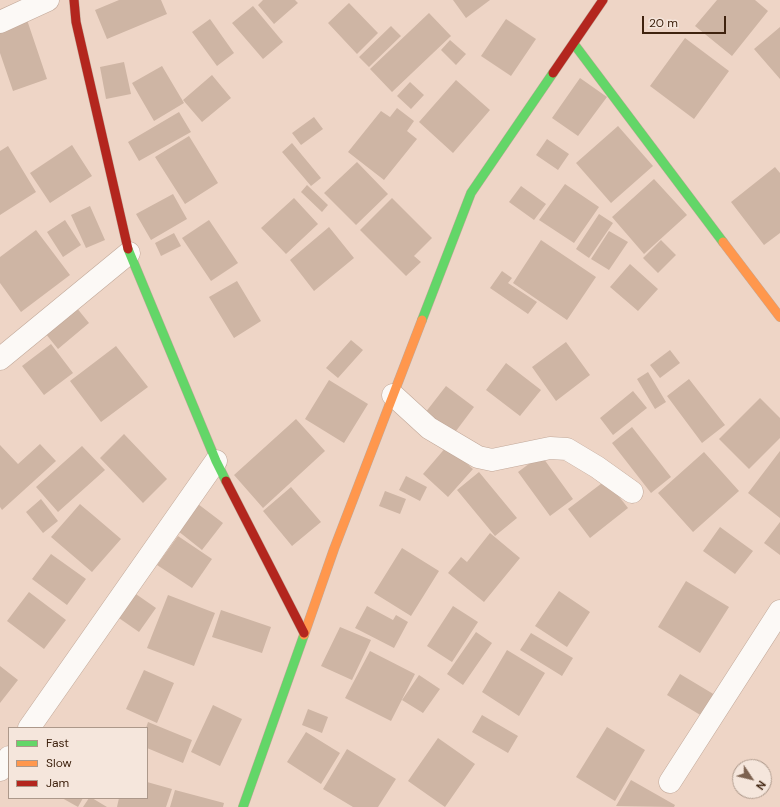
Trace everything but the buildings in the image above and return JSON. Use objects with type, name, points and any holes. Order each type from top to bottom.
[{"type":"street","points":[[0,22],[48,0]]},
{"type":"street","points":[[74,0],[76,22],[129,253],[216,461],[304,633]]},
{"type":"street","points":[[243,807],[334,549],[471,193],[604,0]]},
{"type":"street","points":[[574,44],[780,317]]},
{"type":"street","points":[[0,359],[129,253]]},
{"type":"street","points":[[393,395],[429,428],[478,457],[492,460],[550,448],[567,449],[597,467],[632,492]]},
{"type":"street","points":[[30,727],[216,461]]},
{"type":"street","points":[[670,782],[780,611]]},
{"type":"street","points":[[0,770],[8,758]]},
{"type":"traffic: fast","points":[[574,44],[723,242]]},
{"type":"traffic: fast","points":[[422,320],[471,193],[553,73]]},
{"type":"traffic: fast","points":[[128,249],[216,461],[226,481]]},
{"type":"traffic: fast","points":[[243,807],[304,635]]},
{"type":"traffic: slow","points":[[723,242],[780,317]]},
{"type":"traffic: slow","points":[[304,635],[334,549],[422,320]]},
{"type":"traffic: jam","points":[[74,0],[76,22],[128,249]]},
{"type":"traffic: jam","points":[[553,73],[603,0]]},
{"type":"traffic: jam","points":[[226,481],[304,633]]}]
